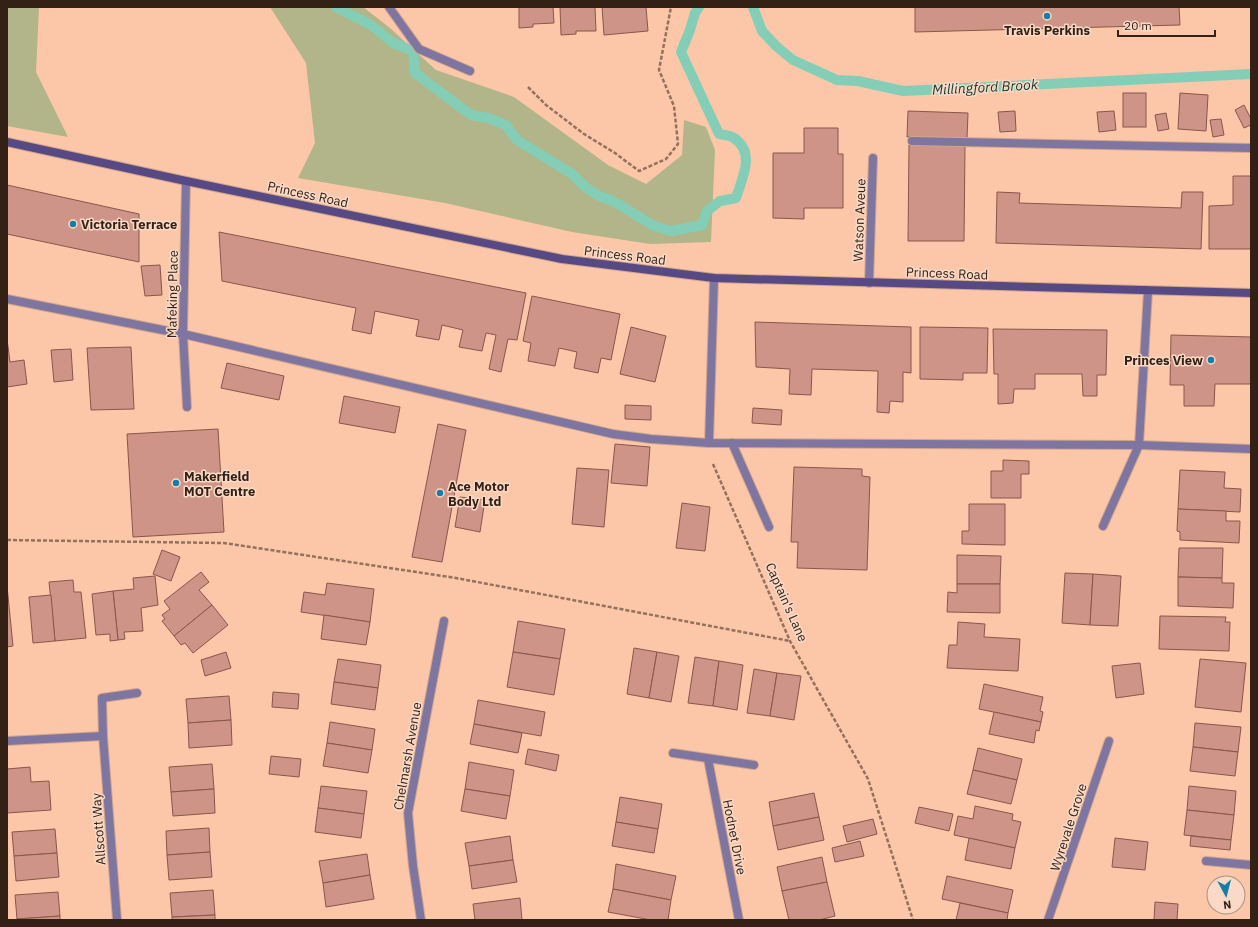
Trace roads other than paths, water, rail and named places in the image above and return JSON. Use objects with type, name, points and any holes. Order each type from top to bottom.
[{"type":"street","points":[[389,7],[419,49],[470,71]]},
{"type":"street","points":[[912,141],[1251,148]]},
{"type":"street","name":"Princess Road","points":[[7,142],[186,181],[562,259],[714,278],[1251,294]]},
{"type":"street","name":"Watson Aveue","points":[[870,282],[873,158]]},
{"type":"street","name":"Mafeking Place","points":[[186,181],[182,334],[187,407]]},
{"type":"street","points":[[709,443],[714,278]]},
{"type":"street","points":[[1103,526],[1139,445],[1148,291]]},
{"type":"street","points":[[7,299],[182,334],[613,434],[651,439],[709,443],[1139,445],[1251,450]]},
{"type":"street","points":[[732,443],[769,527]]},
{"type":"street","name":"Chelmarsh Avenue","points":[[421,920],[413,866],[408,813],[444,621]]},
{"type":"street","name":"Allscott Way","points":[[117,920],[103,736],[102,698],[137,693]]},
{"type":"street","points":[[7,741],[103,736]]},
{"type":"street","name":"Wyrevale Grove","points":[[1048,920],[1109,741]]},
{"type":"street","points":[[673,753],[754,765]]},
{"type":"street","name":"Hodnet Drive","points":[[708,759],[739,920]]},
{"type":"street","points":[[1206,861],[1251,865]]},
{"type":"waterway","name":"Millingford Brook","points":[[336,7],[371,25],[393,43],[413,51],[415,73],[471,115],[488,118],[506,125],[517,140],[572,174],[585,187],[599,196],[613,201],[654,226],[671,231],[702,225],[707,211],[720,201],[736,198],[746,166],[746,158],[741,144],[732,137],[719,134],[681,52],[695,13],[699,7]]},
{"type":"waterway","name":"Millingford Brook","points":[[753,7],[762,31],[776,46],[793,60],[837,80],[858,81],[903,91],[1251,74]]},
{"type":"place","name":"Travis Perkins","points":[[1047,16]]},
{"type":"place","name":"Victoria Terrace","points":[[73,224]]},
{"type":"place","name":"Princes View","points":[[1211,360]]},
{"type":"place","name":"Makerfield MOT Centre","points":[[176,483]]},
{"type":"place","name":"Ace Motor Body Ltd","points":[[440,493]]}]
